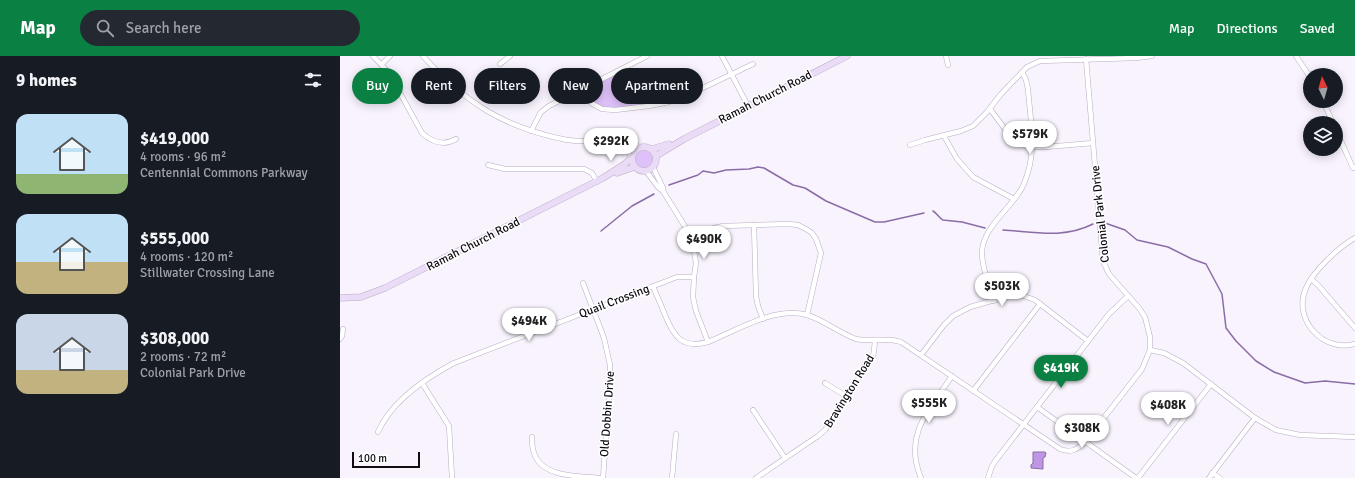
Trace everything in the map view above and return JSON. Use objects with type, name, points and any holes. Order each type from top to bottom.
[{"type":"main road","name":"Ramah Church Road","points":[[656,156],[684,139],[847,56]]},
{"type":"main road","name":"Ramah Church Road","points":[[600,180],[625,164],[634,151],[640,147],[645,146],[652,149],[684,139]]},
{"type":"main road","points":[[631,157],[634,167],[639,170],[646,171],[653,167],[656,162],[656,156],[652,149]]},
{"type":"main road","name":"Ramah Church Road","points":[[340,298],[361,296],[385,288],[600,180],[628,168],[634,167]]},
{"type":"street","points":[[373,56],[389,73],[422,134],[428,139],[436,142],[451,142],[456,139]]},
{"type":"street","points":[[382,64],[390,56]]},
{"type":"street","points":[[423,56],[439,74],[459,92],[483,110],[513,124],[568,140],[607,143],[626,142],[640,147]]},
{"type":"street","points":[[500,64],[510,56]]},
{"type":"street","points":[[603,78],[647,56]]},
{"type":"street","points":[[722,56],[748,106]]},
{"type":"street","points":[[946,56],[948,65]]},
{"type":"street","points":[[910,145],[961,131],[973,126],[1027,67],[1040,61],[1136,58],[1152,56]]},
{"type":"street","points":[[1296,56],[1304,68]]},
{"type":"street","name":"Colonial Park Drive","points":[[653,286],[673,333],[686,343],[694,344],[708,342],[775,314],[795,313],[807,315],[856,339],[891,339],[901,342],[1060,449],[1072,451],[1078,449],[1142,369],[1150,350],[1150,337],[1145,317],[1109,274],[1103,261],[1086,59]]},
{"type":"street","points":[[593,104],[602,109],[615,110],[673,101],[697,92],[753,64]]},
{"type":"street","points":[[994,300],[983,262],[983,245],[988,233],[1021,188],[1029,171],[1032,147],[1028,89],[1022,72]]},
{"type":"street","points":[[531,130],[538,116],[545,108],[553,104]]},
{"type":"street","points":[[990,109],[1008,133],[1032,147],[1093,143]]},
{"type":"street","points":[[944,136],[957,159],[973,177],[1014,199]]},
{"type":"street","points":[[607,143],[624,147],[628,150],[631,157]]},
{"type":"street","points":[[1343,145],[1354,168],[1355,174]]},
{"type":"street","points":[[488,164],[505,169],[584,169],[592,173],[600,180]]},
{"type":"street","points":[[653,167],[663,191],[692,238],[696,263],[693,298],[696,311],[708,342]]},
{"type":"street","points":[[646,171],[658,187],[663,191]]},
{"type":"street","points":[[692,238],[714,228],[723,226],[789,224],[798,225],[806,229],[816,239],[821,253],[807,315]]},
{"type":"street","points":[[754,225],[756,296],[763,319]]},
{"type":"street","points":[[1355,238],[1339,250],[1318,270],[1306,288],[1303,299],[1306,320],[1312,330],[1322,339],[1335,345],[1346,346],[1355,344]]},
{"type":"street","name":"Quail Crossing","points":[[378,432],[382,423],[409,394],[422,383],[446,367],[677,277],[694,277]]},
{"type":"street","points":[[1312,279],[1355,328]]},
{"type":"street","name":"Old Dobbin Drive","points":[[582,283],[604,338],[610,364],[610,382],[602,478]]},
{"type":"street","points":[[921,355],[944,325],[953,316],[970,307],[1012,295],[1029,297],[1088,341]]},
{"type":"street","points":[[988,478],[992,466],[1088,341],[1109,314],[1128,296]]},
{"type":"street","points":[[973,391],[1040,304]]},
{"type":"street","points":[[340,338],[342,336],[343,329]]},
{"type":"street","name":"Bravington Road","points":[[756,478],[825,430],[873,356],[875,340]]},
{"type":"street","points":[[1150,350],[1164,353],[1173,357],[1255,418],[1276,430],[1294,434],[1355,437]]},
{"type":"street","points":[[921,478],[915,458],[914,445],[917,431],[926,413],[952,376]]},
{"type":"street","points":[[422,383],[448,426],[452,478]]},
{"type":"street","points":[[825,383],[846,396]]},
{"type":"street","points":[[1038,407],[1137,478],[1211,384]]},
{"type":"street","points":[[753,410],[785,458]]},
{"type":"street","points":[[1209,478],[1255,418]]},
{"type":"street","points":[[672,478],[676,434]]},
{"type":"street","points":[[532,437],[533,449],[536,457],[542,465],[551,471],[568,475],[602,478]]},
{"type":"street","points":[[1212,473],[1220,478]]},
{"type":"shaded area","points":[[611,77],[611,104],[643,105],[623,108],[609,108],[596,104],[603,104],[603,81]]},
{"type":"shaded area","points":[[644,147],[653,150],[656,159],[653,168],[644,171],[635,168],[632,159],[635,150]]},
{"type":"shaded area","points":[[1033,452],[1046,453],[1045,457],[1043,458],[1043,469],[1031,468],[1033,463]]},
{"type":"waterway","points":[[669,185],[698,175],[703,171],[714,173],[726,170],[758,167],[764,168],[793,185],[805,188],[826,201],[875,222],[884,222],[924,213]]},
{"type":"waterway","points":[[601,231],[632,206],[654,194]]},
{"type":"waterway","points":[[933,211],[943,220],[962,222],[985,228]]},
{"type":"waterway","points":[[1105,223],[1125,230],[1137,240],[1168,247],[1206,264],[1222,294],[1226,328],[1236,341],[1256,361],[1274,372],[1305,383],[1325,381],[1355,384]]},
{"type":"waterway","points":[[1003,230],[1060,233],[1071,232],[1093,224]]}]
